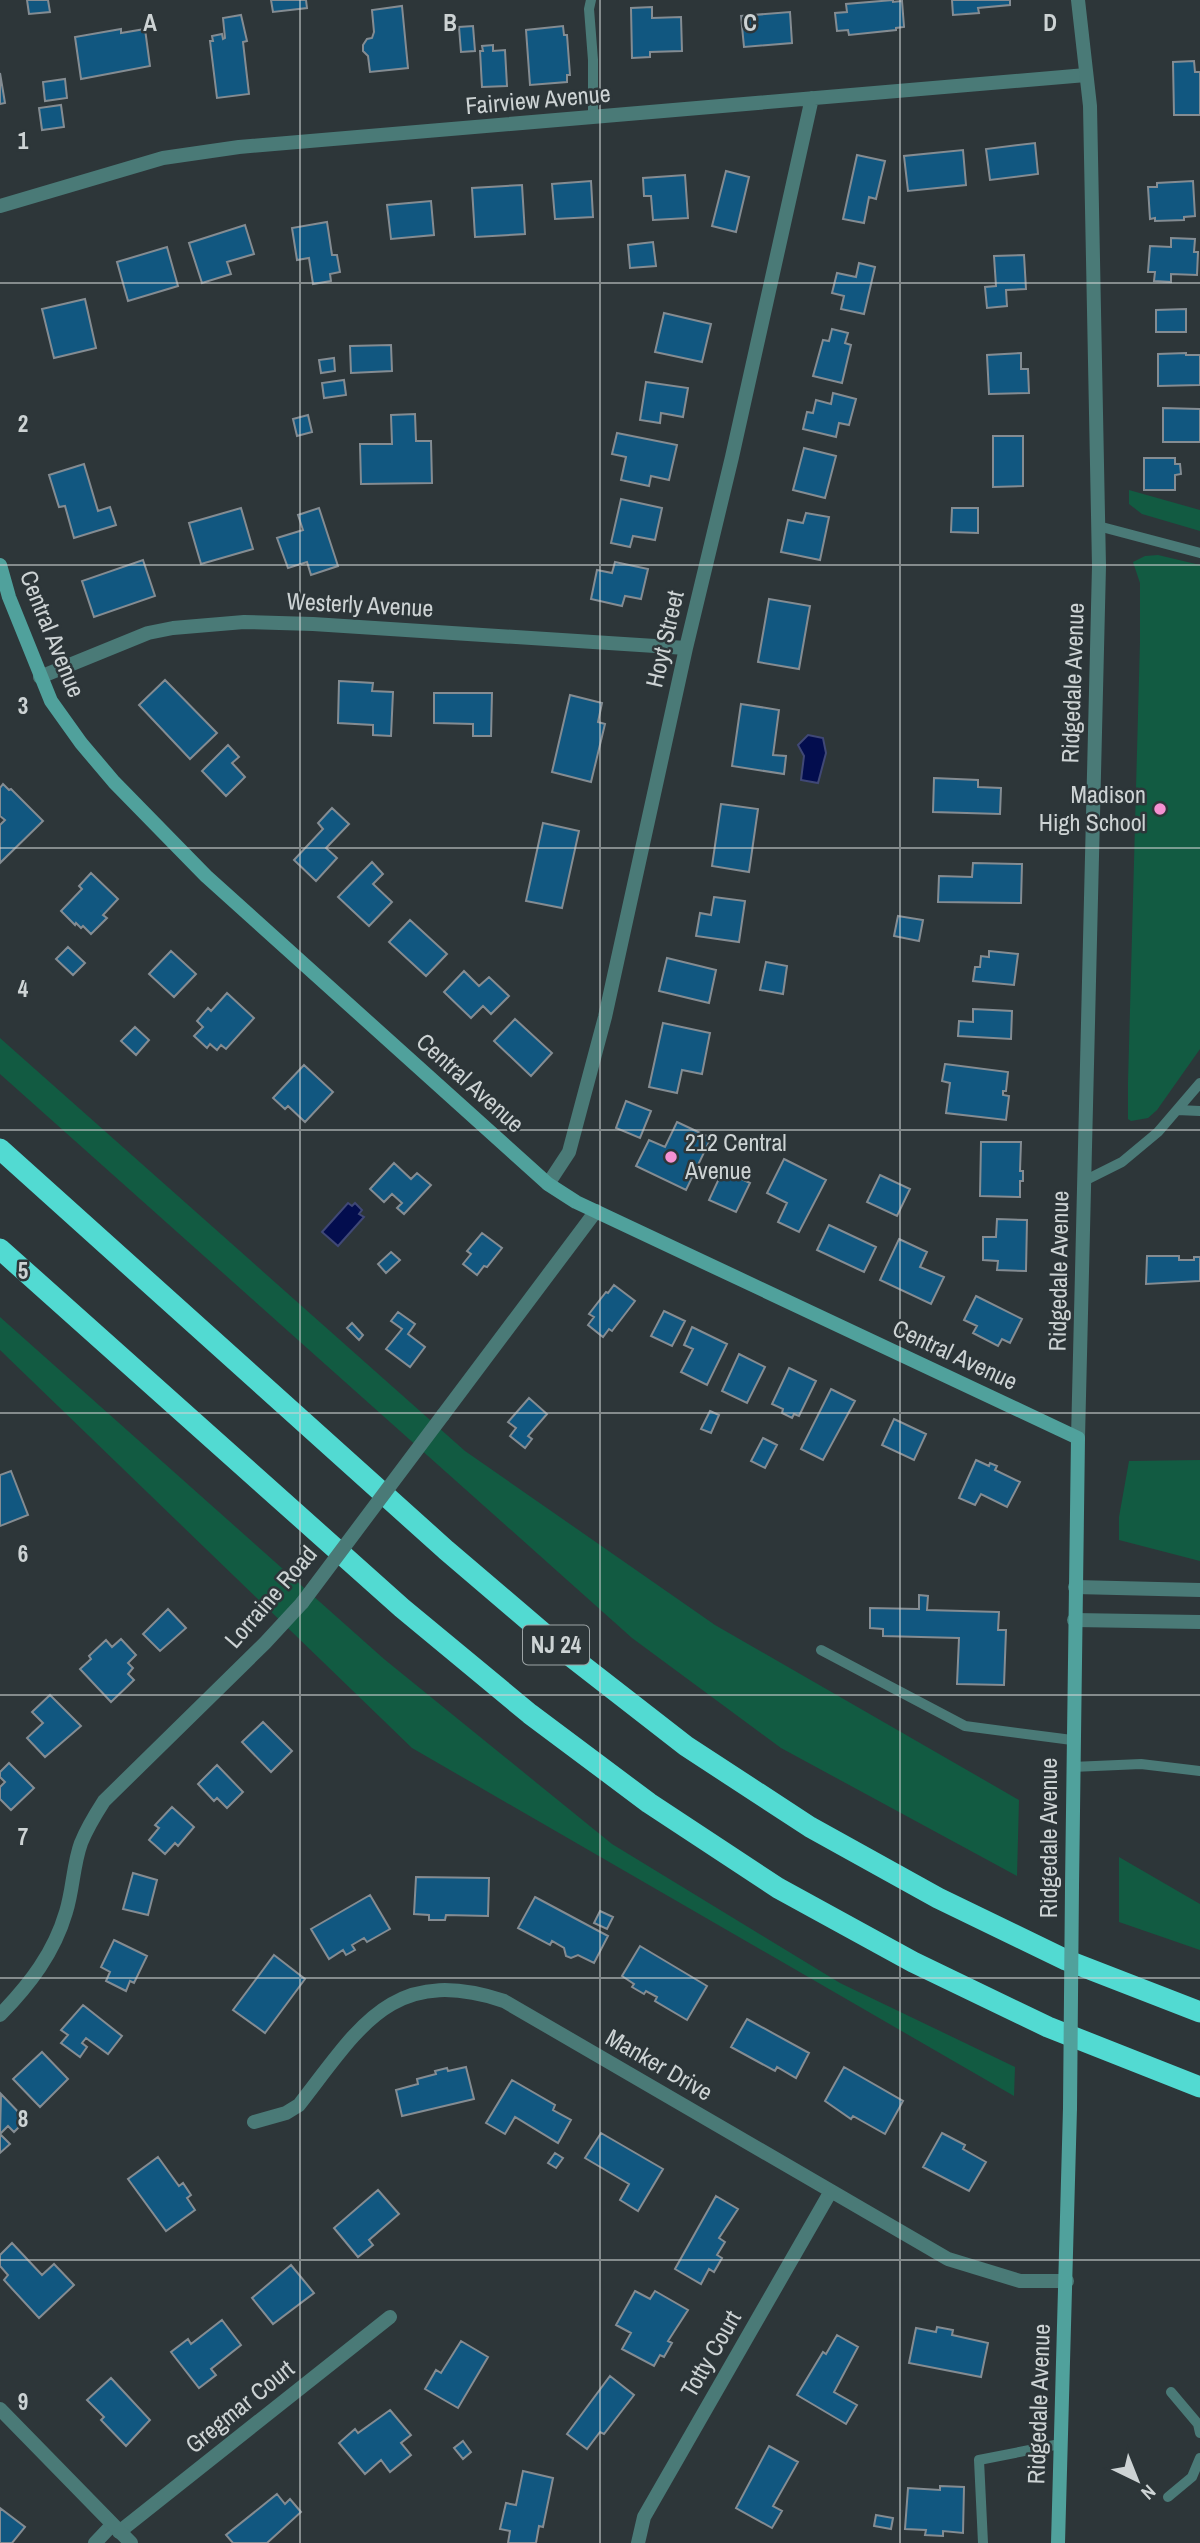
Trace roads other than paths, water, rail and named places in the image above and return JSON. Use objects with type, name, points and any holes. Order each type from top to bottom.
[{"type":"highway","name":"NJ 24","points":[[0,1149],[446,1550],[569,1655],[686,1746],[810,1827],[938,1898],[1066,1959],[1200,2012]]},
{"type":"highway","name":"NJ 24","points":[[0,1248],[402,1608],[530,1714],[649,1803],[778,1888],[913,1962],[1048,2027],[1200,2087]]},
{"type":"main road","name":"Central Avenue","points":[[0,565],[9,597],[40,677],[51,701],[80,743],[206,876],[548,1184],[596,1211],[1078,1438]]},
{"type":"main road","name":"Ridgedale Avenue","points":[[1058,2543],[1067,2281],[1078,1438]]},
{"type":"street","name":"Ridgedale Avenue","points":[[1078,0],[1091,144],[1099,566],[1078,1438]]},
{"type":"street","name":"Fairview Avenue","points":[[0,206],[176,156],[239,147],[1086,75]]},
{"type":"street","name":"Hoyt Street","points":[[548,1184],[569,1152],[605,1017],[812,98]]},
{"type":"street","name":"Westerly Avenue","points":[[40,677],[148,633],[173,628],[244,622],[686,648]]},
{"type":"street","name":"Lorraine Road","points":[[0,2015],[24,1990],[56,1939],[66,1910],[80,1846],[90,1822],[104,1801],[265,1643],[302,1603],[596,1211]]},
{"type":"street","points":[[1075,1587],[1200,1590]]},
{"type":"street","points":[[1074,1620],[1200,1622]]},
{"type":"street","name":"Manker Drive","points":[[254,2122],[286,2113],[299,2105],[362,2025],[382,2009],[405,1998],[429,1992],[455,1990],[480,1993],[504,2001],[948,2259],[1020,2281],[1067,2281]]},
{"type":"street","name":"Totty Court","points":[[638,2543],[644,2517],[831,2191]]},
{"type":"street","name":"Gregmar Court","points":[[95,2543],[390,2317]]},
{"type":"street","points":[[0,2409],[131,2543]]},
{"type":"lane","points":[[591,0],[589,9],[593,60],[593,117]]},
{"type":"lane","points":[[1098,526],[1200,553]]},
{"type":"lane","points":[[1084,1181],[1122,1162],[1158,1132],[1200,1083]]},
{"type":"lane","points":[[1177,1110],[1200,1111]]},
{"type":"lane","points":[[821,1650],[965,1726],[1073,1740]]},
{"type":"lane","points":[[1072,1767],[1141,1764],[1200,1771]]},
{"type":"lane","points":[[1171,2392],[1198,2424],[1200,2433]]},
{"type":"lane","points":[[983,2543],[979,2460],[1060,2444]]},
{"type":"lane","points":[[1168,2497],[1192,2477],[1200,2458]]},
{"type":"place","name":"Madison High School","points":[[1160,809]]},
{"type":"place","name":"212 Central Avenue","points":[[671,1157]]}]
